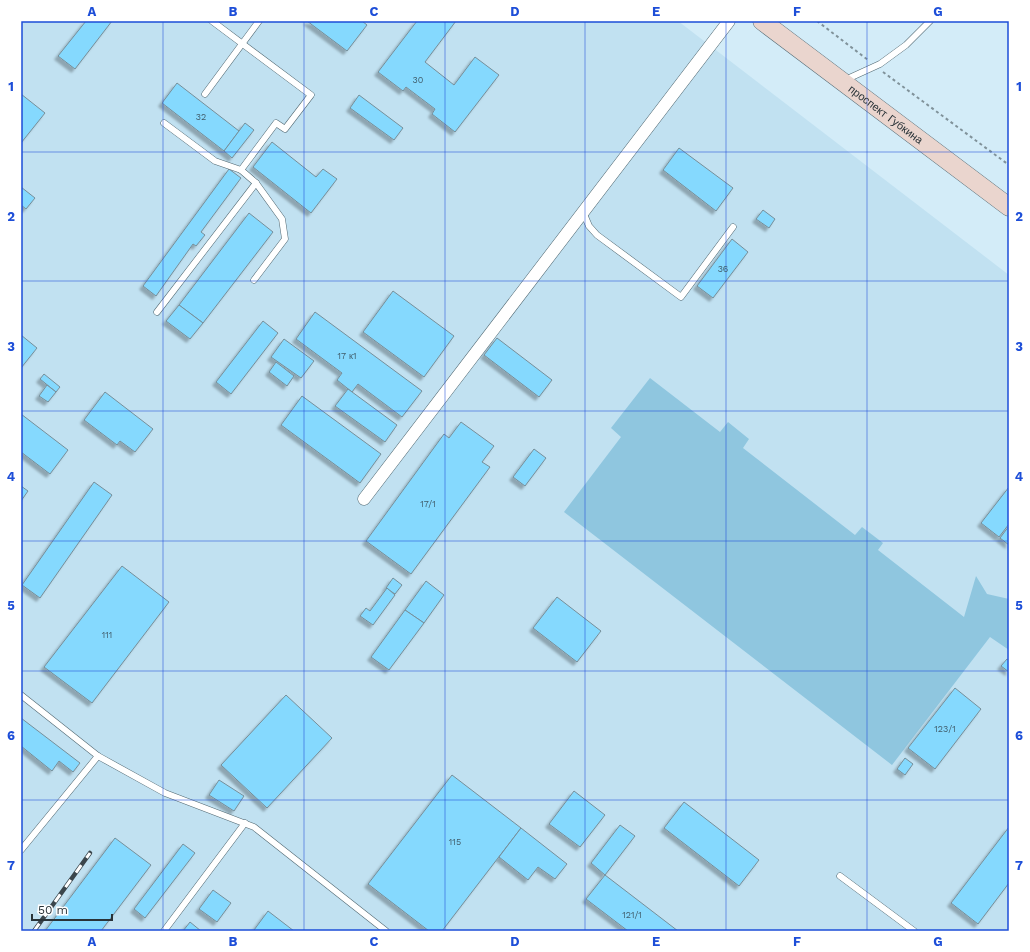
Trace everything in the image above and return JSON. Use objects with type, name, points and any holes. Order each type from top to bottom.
[{"type":"main road","name":"проспект Губкина","points":[[762,21],[1009,207]]},
{"type":"street","points":[[364,499],[729,21]]},
{"type":"lane","points":[[212,21],[311,95],[285,129],[276,123],[242,170]]},
{"type":"lane","points":[[205,94],[259,21]]},
{"type":"lane","points":[[842,82],[875,66],[906,45],[930,21]]},
{"type":"lane","points":[[164,123],[215,161],[242,170],[256,183],[282,219],[285,239],[254,280]]},
{"type":"lane","points":[[157,312],[256,183]]},
{"type":"lane","points":[[583,212],[589,226],[598,235],[681,297],[733,227]]},
{"type":"lane","points":[[21,695],[98,756],[165,793],[254,827],[386,931]]},
{"type":"lane","points":[[21,850],[98,756]]},
{"type":"lane","points":[[164,931],[245,824]]},
{"type":"lane","points":[[840,876],[914,931]]},
{"type":"path","points":[[817,21],[1009,165]]},
{"type":"shaded area","points":[[21,21],[678,21],[1009,275],[1009,931],[21,931]]},
{"type":"shaded area","points":[[650,378],[720,432],[728,422],[749,439],[743,448],[855,535],[862,527],[883,543],[878,550],[964,617],[976,576],[987,594],[1009,599],[1009,650],[990,637],[892,765],[564,512],[621,437],[611,428]]},
{"type":"building","points":[[86,21],[112,21],[75,69],[58,56]]},
{"type":"building","points":[[307,21],[362,21],[367,25],[347,51]]},
{"type":"building","points":[[417,21],[456,21],[425,62],[454,85],[475,57],[499,75],[455,132],[432,114],[435,109],[406,87],[403,91],[378,72]]},
{"type":"building","points":[[177,83],[239,131],[224,151],[162,103]]},
{"type":"building","points":[[21,94],[45,113],[21,143]]},
{"type":"building","points":[[359,95],[403,128],[394,140],[350,108]]},
{"type":"building","points":[[245,123],[254,130],[232,158],[224,151]]},
{"type":"building","points":[[272,142],[316,177],[323,169],[337,179],[311,213],[253,167]]},
{"type":"building","points":[[679,148],[733,188],[716,211],[663,170]]},
{"type":"building","points":[[229,169],[241,178],[201,232],[205,235],[196,246],[193,244],[156,296],[143,286]]},
{"type":"building","points":[[21,187],[35,198],[26,209],[21,205]]},
{"type":"building","points":[[763,210],[775,219],[769,228],[756,219]]},
{"type":"building","points":[[249,213],[273,232],[203,323],[179,305]]},
{"type":"building","points":[[732,239],[748,252],[713,298],[697,286]]},
{"type":"building","points":[[393,291],[454,336],[424,377],[363,332]]},
{"type":"building","points":[[179,305],[203,323],[190,339],[166,321]]},
{"type":"building","points":[[315,312],[422,391],[402,417],[358,384],[352,392],[337,380],[342,373],[296,339]]},
{"type":"building","points":[[263,321],[278,333],[231,394],[216,382]]},
{"type":"building","points":[[21,335],[37,348],[21,368]]},
{"type":"building","points":[[497,338],[552,380],[539,397],[484,355]]},
{"type":"building","points":[[284,339],[314,361],[301,378],[271,357]]},
{"type":"building","points":[[276,362],[294,376],[287,386],[269,372]]},
{"type":"building","points":[[44,374],[60,387],[56,392],[40,379]]},
{"type":"building","points":[[47,385],[56,392],[48,402],[39,396]]},
{"type":"building","points":[[348,389],[397,425],[385,442],[335,406]]},
{"type":"building","points":[[105,392],[153,429],[135,452],[120,441],[117,445],[84,420]]},
{"type":"building","points":[[302,396],[381,454],[360,483],[281,425]]},
{"type":"building","points":[[21,414],[68,450],[50,474],[21,452]]},
{"type":"building","points":[[461,422],[494,446],[482,462],[490,467],[411,574],[366,541],[444,434],[449,438]]},
{"type":"building","points":[[534,449],[546,458],[525,486],[513,477]]},
{"type":"building","points":[[94,482],[112,495],[40,598],[22,585]]},
{"type":"building","points":[[21,486],[28,491],[21,501]]},
{"type":"building","points":[[1009,487],[1009,524],[999,537],[981,523]]},
{"type":"building","points":[[1009,526],[1009,545],[1000,538]]},
{"type":"building","points":[[122,566],[169,602],[92,703],[44,667]]},
{"type":"building","points":[[393,578],[402,585],[395,594],[386,588]]},
{"type":"building","points":[[426,581],[444,595],[424,623],[405,610]]},
{"type":"building","points":[[387,588],[395,595],[373,625],[360,616],[366,608],[370,611]]},
{"type":"building","points":[[557,597],[601,631],[577,662],[533,628]]},
{"type":"building","points":[[405,610],[424,623],[389,670],[371,657]]},
{"type":"building","points":[[1007,659],[1009,660],[1009,672],[1001,666]]},
{"type":"building","points":[[955,688],[981,709],[935,769],[908,748]]},
{"type":"building","points":[[286,695],[332,738],[267,808],[221,765]]},
{"type":"building","points":[[21,718],[80,763],[73,772],[59,761],[52,771],[21,746]]},
{"type":"building","points":[[905,758],[913,764],[905,775],[897,769]]},
{"type":"building","points":[[452,775],[521,828],[442,931],[429,931],[368,884]]},
{"type":"building","points":[[219,780],[244,796],[234,811],[209,795]]},
{"type":"building","points":[[574,791],[605,815],[580,847],[549,824]]},
{"type":"building","points":[[684,802],[759,860],[739,886],[664,828]]},
{"type":"building","points":[[620,825],[635,836],[605,875],[591,863]]},
{"type":"building","points":[[1009,827],[1009,883],[978,924],[951,903]]},
{"type":"building","points":[[521,828],[567,864],[555,879],[538,867],[528,880],[499,857]]},
{"type":"building","points":[[115,838],[151,865],[101,931],[45,931]]},
{"type":"building","points":[[183,844],[195,853],[145,918],[134,909]]},
{"type":"building","points":[[605,875],[678,931],[628,931],[586,899]]},
{"type":"building","points":[[213,890],[231,903],[217,922],[199,909]]},
{"type":"building","points":[[268,911],[294,931],[254,930]]},
{"type":"building","points":[[190,922],[201,931],[183,931]]},
{"type":"railway","points":[[34,931],[90,853]]}]
